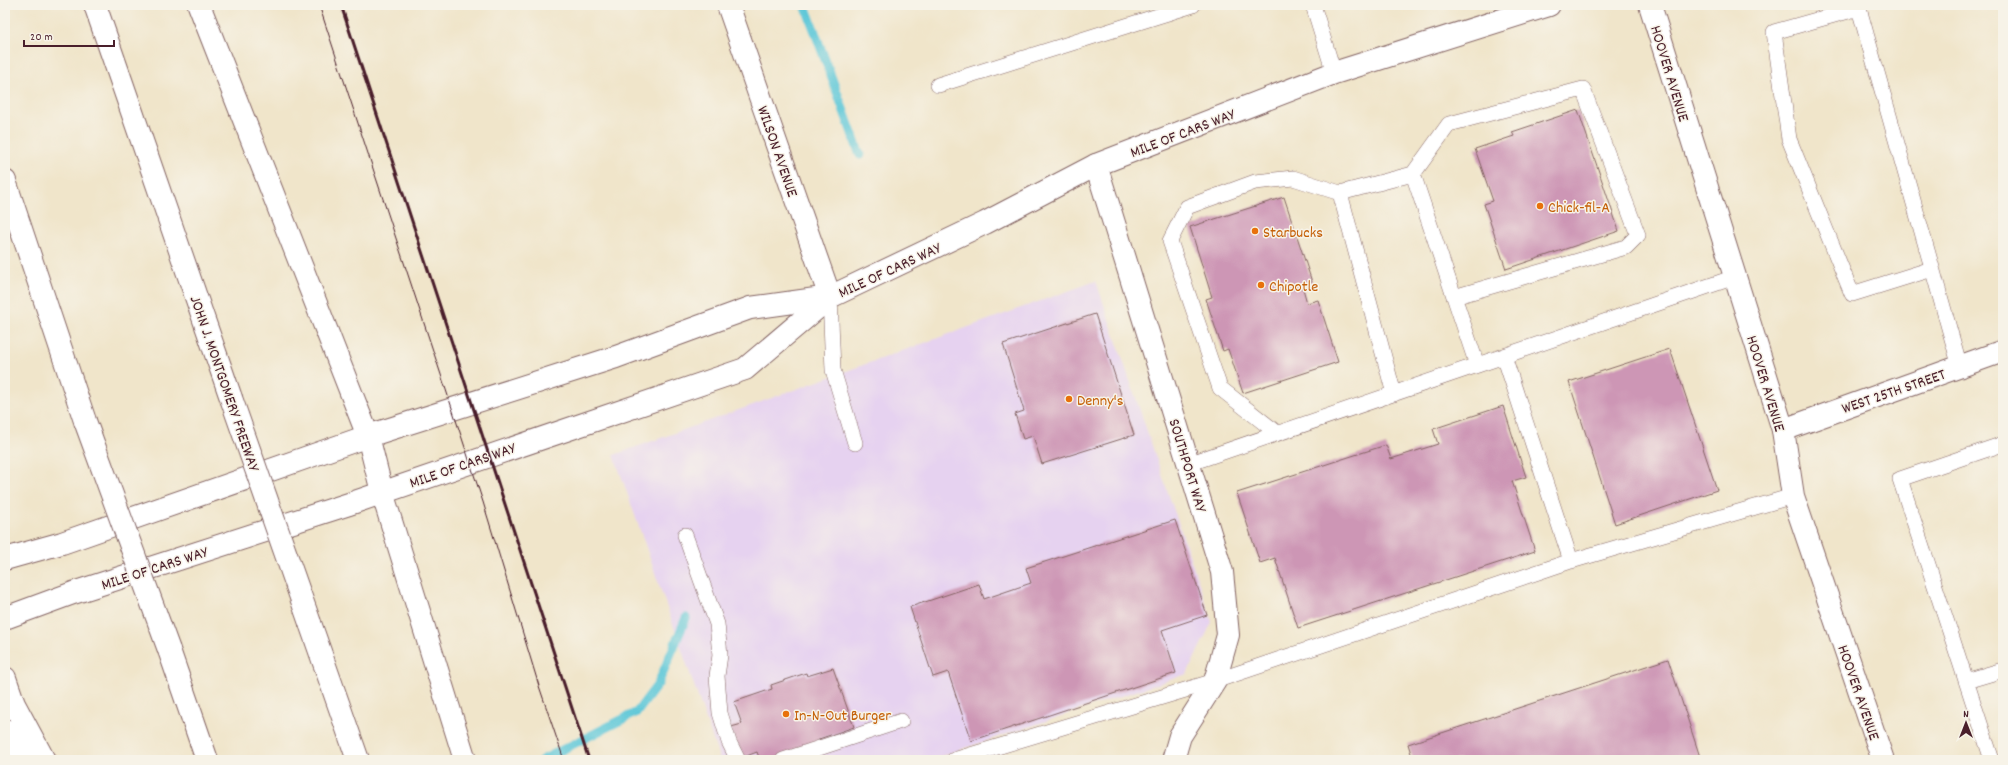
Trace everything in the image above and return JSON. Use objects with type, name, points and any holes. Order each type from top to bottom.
[{"type":"main road","name":"JOHN J. MONTGOMERY FREEWAY","points":[[95,5],[358,760]]},
{"type":"main road","points":[[199,5],[368,436],[382,492],[465,760]]},
{"type":"main road","name":"WILSON AVENUE","points":[[728,5],[830,297]]},
{"type":"main road","name":"MILE OF CARS WAY","points":[[5,618],[73,593],[349,504],[745,369],[830,297],[985,223],[1096,165],[1334,73],[1549,5]]},
{"type":"main road","name":"HOOVER AVENUE","points":[[1650,5],[1783,430],[1793,496],[1883,760]]},
{"type":"main road","name":"SOUTHPORT WAY","points":[[1096,165],[1222,572],[1228,635],[1215,681],[1180,736],[1173,760]]},
{"type":"main road","points":[[5,182],[85,421],[207,760]]},
{"type":"main road","name":"MILE OF CARS WAY","points":[[5,559],[62,543],[368,436],[616,357],[750,308],[830,297]]},
{"type":"main road","name":"WEST 25TH STREET","points":[[1783,430],[2003,352]]},
{"type":"main road","points":[[5,678],[14,704],[44,760]]},
{"type":"main road","points":[[5,730],[27,760]]},
{"type":"lane","points":[[938,85],[1193,5]]},
{"type":"lane","points":[[1313,5],[1334,73]]},
{"type":"lane","points":[[1932,269],[1852,294],[1789,139],[1774,32],[1858,7],[1960,367]]},
{"type":"lane","points":[[1277,433],[1220,388],[1170,241],[1187,207],[1256,182],[1293,178],[1340,193],[1413,174],[1449,124],[1583,89],[1638,235],[1626,247],[1454,297]]},
{"type":"lane","points":[[1413,174],[1477,365]]},
{"type":"lane","points":[[1340,193],[1394,394]]},
{"type":"lane","points":[[1188,464],[1735,277]]},
{"type":"lane","points":[[830,297],[833,370],[855,443]]},
{"type":"lane","points":[[1504,356],[1571,562]]},
{"type":"lane","points":[[1992,760],[1900,478],[2003,444]]},
{"type":"lane","points":[[954,760],[1215,681],[1571,562],[1793,496]]},
{"type":"lane","points":[[685,536],[718,624],[720,655],[717,676],[720,713],[729,742],[738,760]]},
{"type":"lane","points":[[1966,681],[2003,670]]},
{"type":"lane","points":[[783,760],[901,721]]},
{"type":"shaded area","points":[[1096,281],[1212,622],[1187,674],[929,760],[720,760],[614,455]]},
{"type":"building","points":[[1578,110],[1619,231],[1506,269],[1484,204],[1493,201],[1475,149],[1514,136],[1512,132]]},
{"type":"building","points":[[1284,197],[1312,282],[1302,285],[1307,303],[1318,300],[1338,362],[1243,393],[1228,349],[1223,351],[1206,299],[1212,297],[1190,227]]},
{"type":"building","points":[[1095,314],[1134,435],[1042,464],[1033,436],[1023,439],[1015,414],[1024,411],[1003,344]]},
{"type":"building","points":[[1670,349],[1717,490],[1615,524],[1569,382]]},
{"type":"building","points":[[1503,406],[1526,477],[1512,481],[1535,551],[1298,628],[1275,558],[1260,563],[1237,493],[1386,445],[1391,459],[1438,444],[1433,429]]},
{"type":"building","points":[[1175,520],[1207,615],[1162,630],[1176,673],[971,741],[948,672],[933,677],[910,607],[979,584],[984,599],[1031,583],[1026,568]]},
{"type":"building","points":[[1668,659],[1701,760],[1413,760],[1408,744]]},
{"type":"building","points":[[833,668],[854,727],[819,739],[820,743],[772,760],[760,760],[757,752],[741,758],[731,727],[742,724],[734,702],[772,689],[771,685],[806,673],[807,676]]},
{"type":"waterway","points":[[805,5],[860,155]]},
{"type":"waterway","points":[[542,760],[637,712],[658,684],[686,618]]},
{"type":"tram line","points":[[319,5],[483,502],[539,686],[564,760]]},
{"type":"railway","points":[[341,5],[589,760]]},
{"type":"place","name":"Chick-fil-A","points":[[1540,206]]},
{"type":"place","name":"Starbucks","points":[[1255,231]]},
{"type":"place","name":"Chipotle","points":[[1261,285]]},
{"type":"place","name":"Denny's","points":[[1069,399]]},
{"type":"place","name":"In-N-Out Burger","points":[[786,714]]}]
